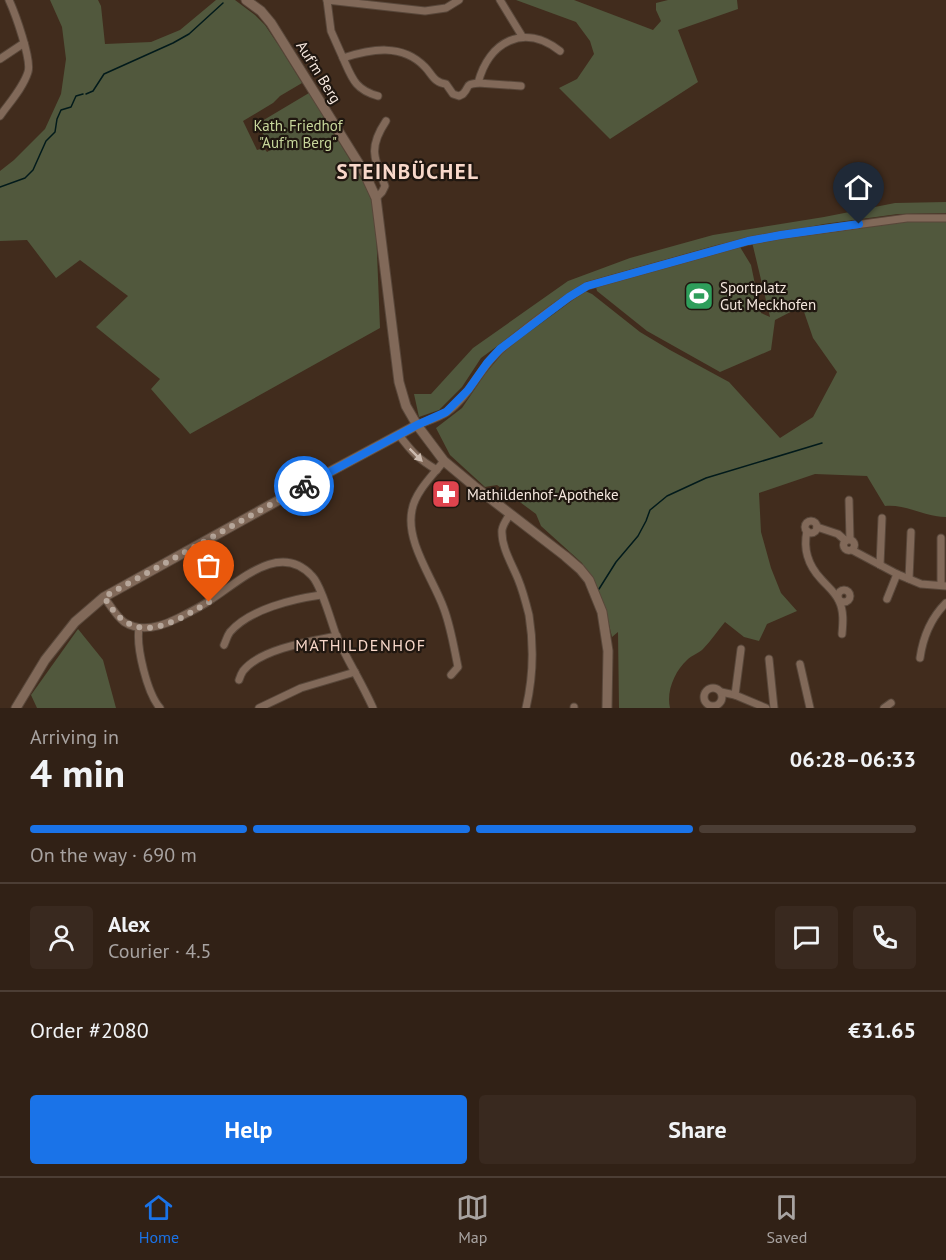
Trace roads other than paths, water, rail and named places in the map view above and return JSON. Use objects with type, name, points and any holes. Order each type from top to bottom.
[{"type":"street","points":[[0,116],[21,86],[28,72],[29,63],[9,0]]},
{"type":"street","points":[[378,96],[356,86],[330,31],[327,0],[425,11],[446,8],[459,0]]},
{"type":"street","points":[[500,0],[522,36]]},
{"type":"street","name":"Auf'm Berg","points":[[251,1],[271,23],[364,172],[376,198],[399,382],[406,406],[444,461],[565,556],[580,569],[588,580],[602,612],[608,651],[607,708]]},
{"type":"street","points":[[478,83],[484,67],[495,51],[502,44],[522,36],[551,44],[560,51]]},
{"type":"street","points":[[0,59],[24,43]]},
{"type":"street","points":[[343,58],[364,51],[401,52],[424,65],[432,78],[446,84],[453,94],[459,96],[464,94],[470,84],[521,86]]},
{"type":"street","name":"Auf'm Berg","points":[[376,198],[385,186],[375,162],[375,144],[386,121]]},
{"type":"street","points":[[16,708],[45,660],[75,622],[104,597],[316,479],[446,412],[468,390],[500,349],[587,286],[748,241],[907,218],[946,218]]},
{"type":"street","points":[[399,435],[412,452],[437,470]]},
{"type":"street","points":[[444,461],[414,502],[411,520],[415,542],[437,590],[450,627],[458,667],[451,675]]},
{"type":"street","points":[[848,540],[849,500]]},
{"type":"street","points":[[510,514],[502,529],[503,538],[526,603],[532,644],[531,689],[526,708]]},
{"type":"street","points":[[880,565],[882,518]]},
{"type":"street","points":[[842,634],[843,617],[838,598],[808,562],[805,539],[807,531],[814,532],[818,527],[838,534],[855,544],[852,550],[897,574],[921,584],[944,586],[941,538]]},
{"type":"street","points":[[909,579],[911,532]]},
{"type":"street","points":[[104,597],[125,622],[139,628],[161,626],[209,602],[256,569],[274,563],[291,564],[305,570],[316,581],[337,636],[373,708]]},
{"type":"street","points":[[887,599],[897,574]]},
{"type":"street","points":[[224,645],[229,634],[239,625],[261,612],[286,602],[321,595]]},
{"type":"street","points":[[920,658],[932,621],[946,603]]},
{"type":"street","points":[[139,628],[138,642],[144,668],[154,700],[160,708]]},
{"type":"street","points":[[239,680],[243,671],[250,665],[273,652],[337,636]]},
{"type":"street","points":[[735,694],[741,649]]},
{"type":"street","points":[[769,659],[774,708]]},
{"type":"street","points":[[800,664],[810,708]]},
{"type":"street","points":[[259,708],[301,688],[355,672]]},
{"type":"street","points":[[721,692],[735,694],[766,708]]},
{"type":"street","points":[[884,708],[891,703]]},
{"type":"waterway","points":[[86,94],[93,91],[104,74],[189,34],[223,3]]},
{"type":"waterway","points":[[0,187],[25,178],[33,170],[46,141],[55,132],[61,110],[71,107],[76,96],[83,94]]},
{"type":"waterway","points":[[599,589],[616,562],[638,536],[650,510],[667,496],[706,478],[822,443]]},
{"type":"place","name":"Sportplatz Gut Meckhofen","points":[[699,296]]},
{"type":"place","name":"Mathildenhof-Apotheke","points":[[446,494]]},
{"type":"district","name":"STEINBÜCHEL","points":[[408,171]]},
{"type":"district","name":"MATHILDENHOF","points":[[361,645]]},
{"type":"park label","name":"Kath. Friedhof \"Auf'm Berg\"","points":[[298,134]]}]
